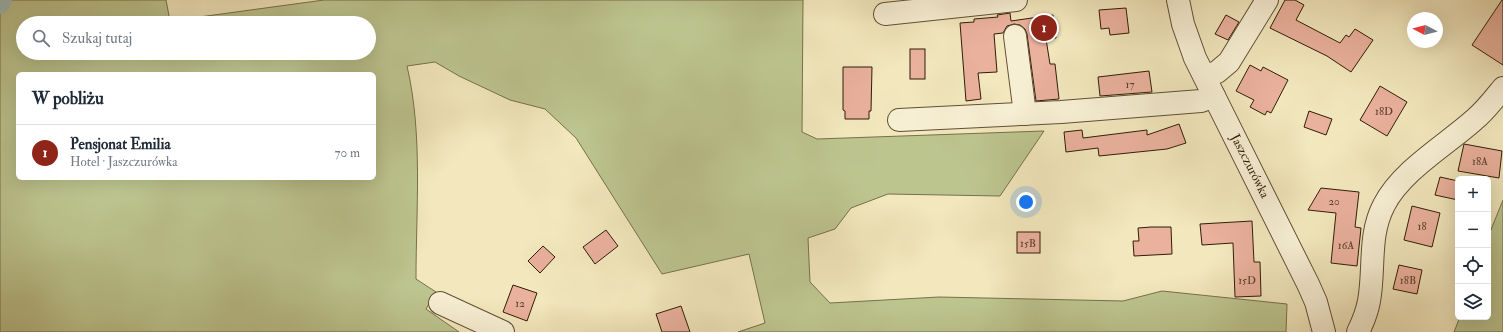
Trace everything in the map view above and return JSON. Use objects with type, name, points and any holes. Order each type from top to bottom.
[{"type":"street","points":[[885,14],[1016,0]]},
{"type":"street","name":"Jaszczurówka","points":[[1178,0],[1186,33],[1209,86],[1308,284],[1316,302],[1324,332]]},
{"type":"street","points":[[899,120],[1025,114],[1201,101],[1217,72],[1230,62],[1268,0]]},
{"type":"street","points":[[1015,36],[1025,114]]},
{"type":"street","points":[[1358,332],[1365,318],[1369,300],[1373,243],[1383,205],[1412,171],[1476,119],[1503,88]]},
{"type":"street","points":[[440,303],[503,332]]},
{"type":"green space","points":[[0,0],[166,0],[169,16],[16,16],[16,60],[376,60],[376,16],[207,16],[324,0],[803,0],[802,132],[817,139],[1044,131],[1000,196],[888,194],[851,208],[835,229],[808,238],[810,282],[830,303],[939,297],[1123,301],[1162,291],[1287,304],[1286,332],[738,332],[765,323],[749,254],[662,274],[576,138],[545,109],[510,100],[459,76],[435,62],[407,66],[412,92],[417,145],[418,172],[416,279],[436,292],[426,309],[459,332],[0,332]]},
{"type":"green space","points":[[1503,200],[1503,332],[1454,332],[1459,320],[1491,320],[1491,230]]},
{"type":"building","points":[[1285,0],[1295,0],[1304,5],[1296,20],[1340,43],[1346,35],[1349,37],[1355,29],[1373,40],[1351,72],[1327,56],[1270,28]]},
{"type":"building","points":[[1503,0],[1503,65],[1472,45]]},
{"type":"building","points":[[1126,8],[1129,33],[1110,35],[1109,28],[1101,29],[1099,10]]},
{"type":"building","points":[[1010,13],[1011,21],[1053,15],[1056,38],[1046,39],[1050,64],[1055,64],[1059,99],[1036,101],[1027,34],[1025,29],[1020,25],[1014,24],[1007,26],[1003,33],[994,34],[997,72],[978,73],[981,99],[966,101],[960,23],[974,22],[974,19],[998,17],[997,15]]},
{"type":"building","points":[[1226,15],[1239,22],[1228,40],[1215,34]]},
{"type":"building","points":[[910,49],[925,49],[925,79],[910,79]]},
{"type":"building","points":[[1250,65],[1261,71],[1263,67],[1288,80],[1271,113],[1267,111],[1265,115],[1250,107],[1254,100],[1236,91]]},
{"type":"building","points":[[843,67],[872,67],[871,111],[869,111],[869,119],[845,119],[845,111],[843,110]]},
{"type":"building","points":[[1149,71],[1152,92],[1100,96],[1098,77]]},
{"type":"building","points":[[1380,86],[1407,102],[1387,136],[1360,120]]},
{"type":"building","points":[[1309,111],[1332,119],[1326,135],[1304,127]]},
{"type":"building","points":[[1179,124],[1186,143],[1167,149],[1099,156],[1098,148],[1066,152],[1064,132],[1082,130],[1083,138],[1147,130],[1147,135]]},
{"type":"building","points":[[1464,144],[1502,151],[1499,178],[1458,171]]},
{"type":"building","points":[[1440,177],[1455,180],[1455,199],[1435,195]]},
{"type":"building","points":[[1321,188],[1359,192],[1355,227],[1361,228],[1357,266],[1331,263],[1336,213],[1308,210]]},
{"type":"building","points":[[1412,206],[1440,213],[1432,247],[1404,240]]},
{"type":"building","points":[[1252,221],[1254,262],[1260,262],[1261,296],[1235,297],[1233,243],[1202,245],[1200,224]]},
{"type":"building","points":[[1171,227],[1172,254],[1134,256],[1133,241],[1139,241],[1138,228]]},
{"type":"building","points":[[606,230],[618,246],[595,264],[583,247]]},
{"type":"building","points":[[1017,232],[1040,232],[1040,253],[1017,253]]},
{"type":"building","points":[[543,246],[555,257],[540,273],[528,261]]},
{"type":"building","points":[[1399,265],[1422,270],[1417,294],[1393,289]]},
{"type":"building","points":[[513,285],[537,293],[527,321],[503,312]]},
{"type":"building","points":[[681,306],[690,332],[662,332],[656,314]]},
{"type":"waterway","points":[[0,5],[3,0]]},
{"type":"place","name":"Pensjonat Emilia","points":[[1044,28]]}]
